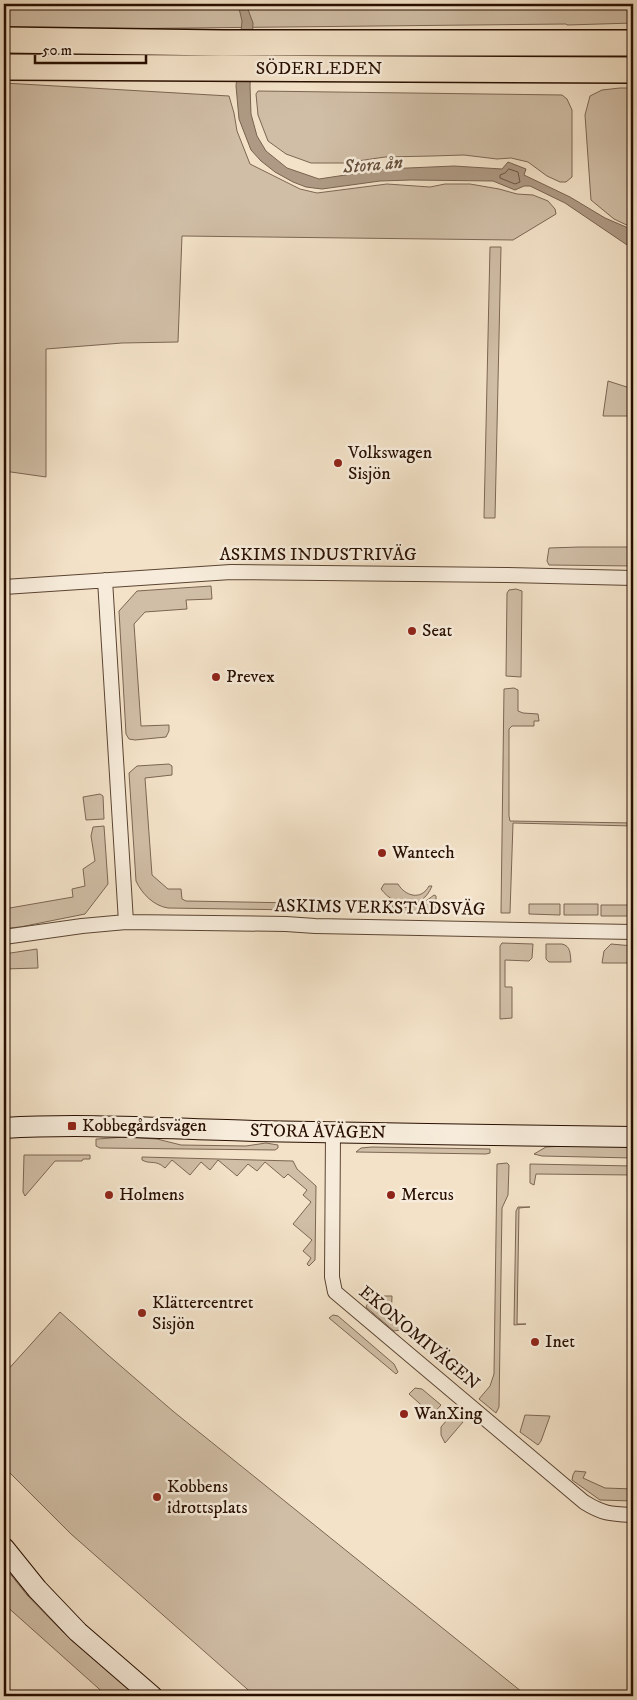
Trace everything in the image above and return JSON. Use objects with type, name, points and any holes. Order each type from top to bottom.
[{"type":"highway","name":"SÖDERLEDEN","points":[[4,40],[222,43],[633,44]]},
{"type":"highway","name":"SÖDERLEDEN","points":[[4,67],[632,70]]},
{"type":"street","name":"ASKIMS INDUSTRIVÄG","points":[[4,587],[231,572],[633,578]]},
{"type":"street","points":[[105,580],[126,922]]},
{"type":"street","name":"ASKIMS VERKSTADSVÄG","points":[[4,937],[126,922],[633,932]]},
{"type":"street","name":"STORA ÅVÄGEN","points":[[4,1128],[104,1126],[332,1133],[633,1137]]},
{"type":"street","name":"EKONOMIVÄGEN","points":[[332,1133],[332,1277],[336,1292],[584,1502],[598,1510],[612,1514],[633,1514]]},
{"type":"street","points":[[4,1548],[36,1589],[78,1632],[152,1696]]},
{"type":"shaded area","points":[[4,4],[633,4],[633,23],[92,29],[4,28]]},
{"type":"shaded area","points":[[4,83],[229,96],[237,131],[250,164],[300,189],[317,193],[387,184],[430,187],[445,184],[470,184],[517,194],[533,195],[548,201],[555,209],[556,214],[513,240],[182,236],[178,342],[122,343],[46,349],[46,477],[4,471]]},
{"type":"shaded area","points":[[633,88],[633,228],[614,219],[591,200],[585,115],[590,96],[602,90]]},
{"type":"shaded area","points":[[258,91],[562,95],[567,99],[572,110],[572,177],[566,182],[560,182],[547,176],[528,162],[511,158],[497,159],[464,155],[385,157],[344,163],[311,163],[286,154],[268,141],[258,115],[256,94]]},
{"type":"shaded area","points":[[490,247],[501,247],[495,518],[484,518]]},
{"type":"shaded area","points":[[608,381],[633,389],[633,416],[603,416]]},
{"type":"shaded area","points":[[633,547],[633,566],[549,565],[547,561],[549,548]]},
{"type":"shaded area","points":[[211,586],[212,599],[186,600],[187,609],[145,612],[134,624],[141,726],[169,725],[169,731],[166,737],[129,739],[126,734],[119,611],[137,591]]},
{"type":"shaded area","points":[[516,589],[522,591],[521,677],[506,676],[507,593],[509,590]]},
{"type":"shaded area","points":[[514,688],[518,690],[518,711],[538,714],[539,721],[534,721],[534,726],[512,726],[509,729],[510,821],[633,823],[633,826],[513,823],[510,913],[501,913],[504,689]]},
{"type":"shaded area","points":[[169,764],[172,766],[172,775],[145,778],[152,875],[168,889],[181,889],[182,899],[186,901],[297,903],[299,905],[297,910],[168,908],[158,905],[145,895],[136,881],[129,773],[137,766]]},
{"type":"shaded area","points":[[100,794],[103,796],[104,819],[86,820],[83,797]]},
{"type":"shaded area","points":[[104,826],[108,884],[85,914],[20,927],[10,928],[4,925],[4,909],[73,897],[72,889],[85,886],[83,869],[95,861],[91,836],[93,827]]},
{"type":"shaded area","points":[[384,884],[398,884],[409,894],[413,895],[422,894],[429,886],[432,886],[422,900],[408,904],[393,900],[387,895],[381,889]]},
{"type":"shaded area","points":[[434,895],[436,896],[436,910],[434,913],[396,912],[392,905],[404,908],[410,907],[424,902]]},
{"type":"shaded area","points":[[529,904],[560,904],[560,915],[529,914]]},
{"type":"shaded area","points":[[564,904],[598,904],[598,915],[564,915]]},
{"type":"shaded area","points":[[601,905],[631,905],[631,916],[601,916]]},
{"type":"shaded area","points":[[502,943],[533,944],[532,958],[529,961],[505,960],[505,987],[512,987],[512,1018],[500,1019],[500,946]]},
{"type":"shaded area","points":[[546,944],[562,944],[569,948],[571,962],[549,962],[546,959]]},
{"type":"shaded area","points":[[611,944],[633,946],[633,963],[602,963],[604,951]]},
{"type":"shaded area","points":[[37,949],[38,968],[4,969],[4,954]]},
{"type":"shaded area","points":[[123,1137],[157,1139],[181,1145],[246,1146],[266,1143],[278,1145],[278,1148],[275,1150],[100,1148],[96,1146],[96,1139]]},
{"type":"shaded area","points":[[609,1145],[633,1148],[633,1158],[542,1156],[534,1154],[546,1147]]},
{"type":"shaded area","points":[[361,1148],[490,1149],[490,1153],[356,1152]]},
{"type":"shaded area","points":[[24,1155],[90,1155],[90,1159],[83,1159],[82,1161],[55,1161],[25,1196],[23,1192]]},
{"type":"shaded area","points":[[142,1157],[293,1161],[297,1169],[316,1186],[315,1260],[309,1266],[307,1264],[311,1258],[303,1251],[312,1240],[293,1224],[311,1202],[303,1195],[307,1190],[288,1174],[284,1178],[265,1162],[257,1171],[248,1164],[237,1176],[218,1160],[210,1170],[201,1162],[190,1175],[172,1160],[165,1168],[156,1163],[142,1160]]},
{"type":"shaded area","points":[[507,1163],[509,1165],[508,1195],[502,1208],[499,1407],[496,1413],[479,1399],[490,1386],[494,1374],[497,1164]]},
{"type":"shaded area","points":[[530,1164],[633,1166],[633,1175],[536,1174],[534,1185],[530,1183]]},
{"type":"shaded area","points":[[518,1207],[530,1207],[519,1208],[517,1324],[526,1324],[514,1325],[516,1211]]},
{"type":"shaded area","points":[[384,1296],[392,1296],[391,1321],[403,1323],[400,1330],[394,1331],[366,1307],[371,1297],[375,1305],[387,1304]]},
{"type":"shaded area","name":"Kobbens idrottsplats","points":[[60,1312],[174,1412],[527,1696],[255,1696],[71,1534],[4,1467],[4,1374]]},
{"type":"shaded area","points":[[333,1315],[338,1316],[394,1364],[398,1372],[396,1374],[329,1318]]},
{"type":"shaded area","points":[[415,1388],[422,1389],[441,1405],[433,1414],[409,1394]]},
{"type":"shaded area","points":[[452,1414],[463,1422],[445,1443],[441,1435],[441,1427]]},
{"type":"shaded area","points":[[525,1415],[550,1416],[538,1445],[520,1432]]},
{"type":"shaded area","points":[[575,1471],[586,1472],[583,1478],[605,1488],[633,1489],[633,1501],[600,1500],[572,1480]]},
{"type":"shaded area","points":[[4,1566],[27,1595],[62,1631],[137,1696],[107,1696],[4,1604]]},
{"type":"water","points":[[238,4],[246,4],[253,23],[250,86],[251,114],[257,136],[266,151],[287,168],[319,179],[385,169],[454,166],[502,169],[508,162],[526,169],[524,175],[570,197],[605,218],[633,230],[633,249],[565,203],[530,186],[524,186],[515,190],[493,181],[411,180],[380,181],[322,189],[306,187],[275,172],[251,150],[239,119],[236,86],[242,21]]},
{"type":"place","name":"Volkswagen Sisjön","points":[[338,463]]},
{"type":"place","name":"Seat","points":[[412,631]]},
{"type":"place","name":"Prevex","points":[[216,677]]},
{"type":"place","name":"Wantech","points":[[382,853]]},
{"type":"place","name":"Kobbegårdsvägen","points":[[72,1126]]},
{"type":"place","name":"Holmens","points":[[109,1195]]},
{"type":"place","name":"Mercus","points":[[391,1195]]},
{"type":"place","name":"Klättercentret Sisjön","points":[[142,1313]]},
{"type":"place","name":"Inet","points":[[535,1342]]},
{"type":"place","name":"WanXing","points":[[404,1414]]},
{"type":"place","name":"Kobbens idrottsplats","points":[[157,1497]]},
{"type":"water label","name":"Stora ån","points":[[373,165]]}]
